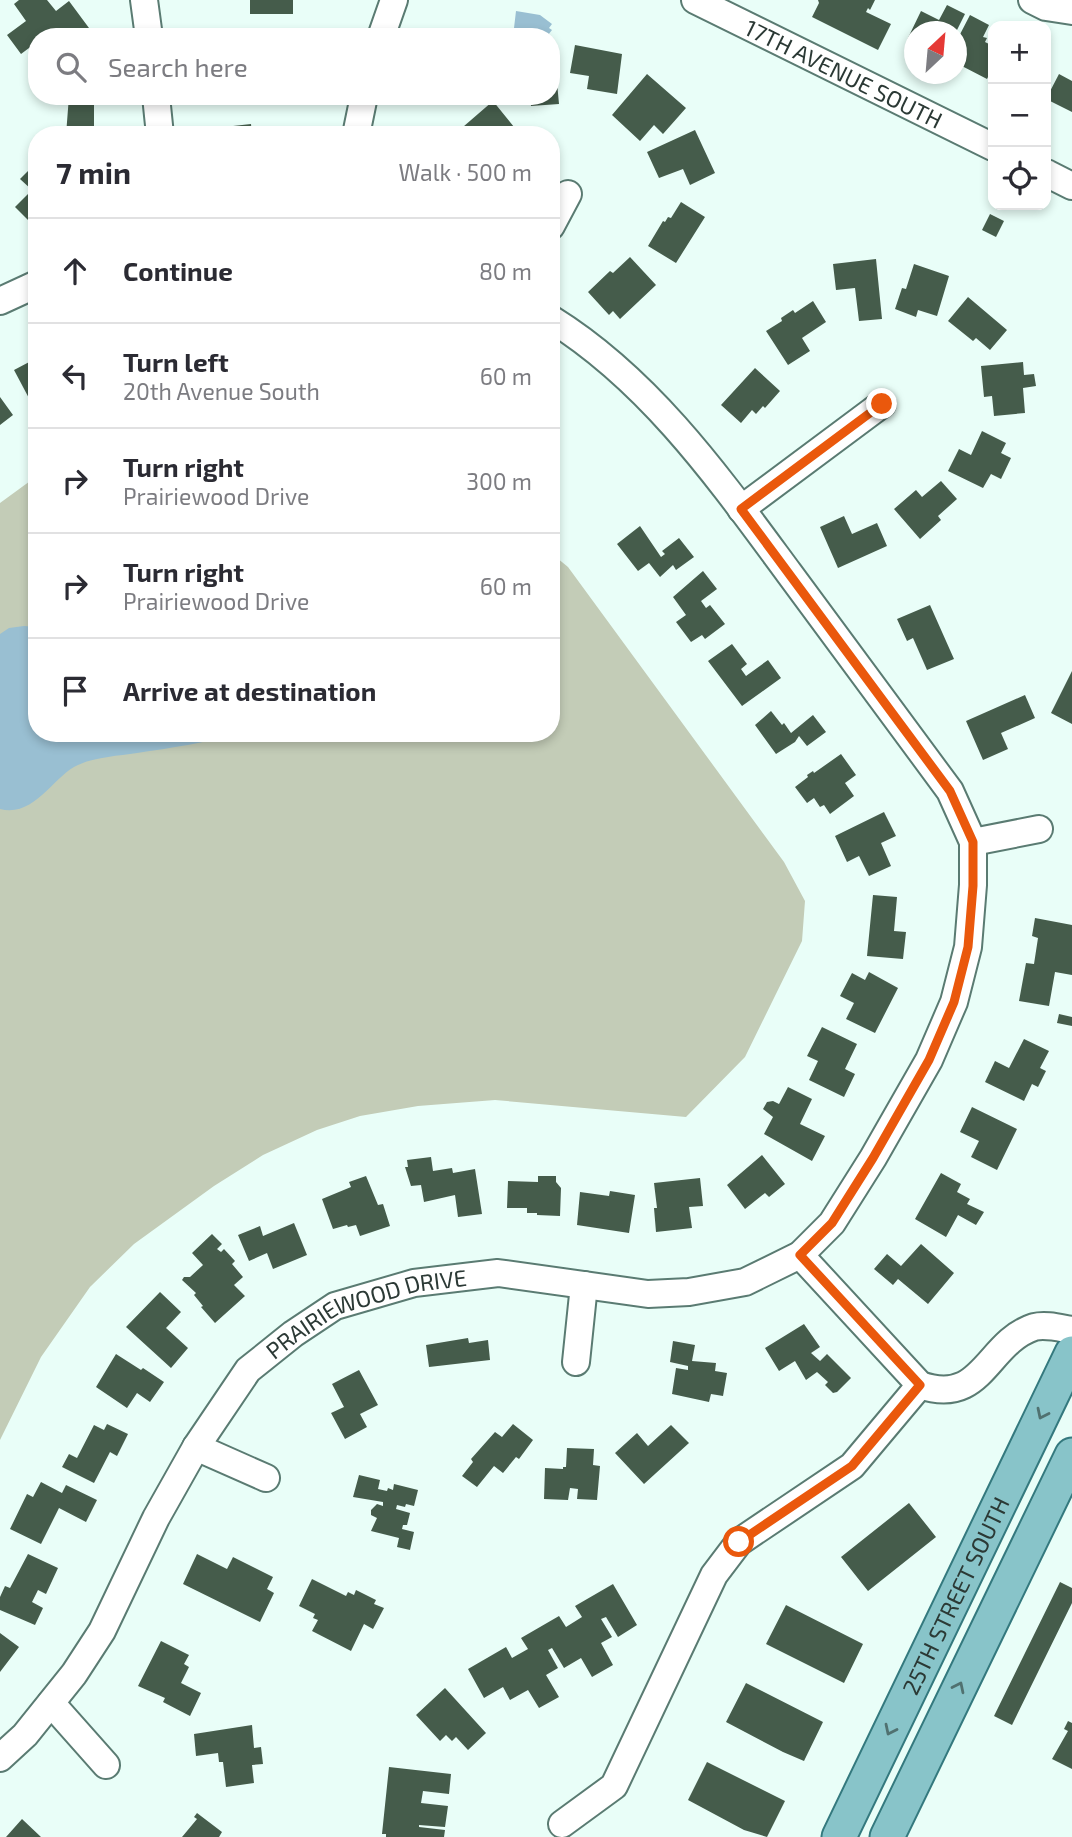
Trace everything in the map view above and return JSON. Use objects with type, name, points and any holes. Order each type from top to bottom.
[{"type":"main road","name":"25TH STREET SOUTH","points":[[839,1837],[1072,1353]]},
{"type":"main road","name":"25TH STREET SOUTH","points":[[887,1837],[1072,1455]]},
{"type":"street","points":[[144,0],[148,28]]},
{"type":"street","points":[[384,28],[394,0]]},
{"type":"street","name":"17TH AVENUE SOUTH","points":[[695,0],[988,145]]},
{"type":"street","points":[[1032,0],[1046,7],[1072,11]]},
{"type":"street","points":[[157,105],[159,126]]},
{"type":"street","points":[[358,126],[362,105]]},
{"type":"street","points":[[1051,176],[1072,187]]},
{"type":"street","points":[[560,209],[568,194]]},
{"type":"street","points":[[0,301],[28,288]]},
{"type":"street","name":"PRAIRIEWOOD DRIVE","points":[[0,1758],[25,1735],[51,1703],[102,1631],[156,1518],[196,1447],[248,1370],[293,1334],[335,1306],[414,1283],[498,1273],[648,1294],[690,1292],[745,1282],[800,1255],[832,1223],[873,1158],[929,1060],[954,1002],[968,947],[973,842],[950,791],[741,509],[675,426],[599,352],[560,325]]},
{"type":"street","points":[[741,509],[882,404]]},
{"type":"street","points":[[973,842],[1038,830]]},
{"type":"street","points":[[800,1255],[920,1385],[938,1391],[961,1388],[1014,1338],[1035,1327],[1054,1326],[1072,1330]]},
{"type":"street","points":[[576,1362],[584,1285]]},
{"type":"street","points":[[562,1824],[614,1786],[715,1575],[739,1542],[852,1466],[920,1385]]},
{"type":"street","points":[[196,1447],[266,1478]]},
{"type":"street","points":[[51,1703],[106,1765]]},
{"type":"green space","points":[[28,483],[28,742],[560,742],[560,560],[568,567],[784,862],[805,901],[802,941],[745,1057],[686,1117],[495,1100],[418,1106],[360,1116],[317,1130],[263,1155],[214,1186],[134,1244],[90,1287],[41,1357],[0,1440],[0,503]]},
{"type":"water","points":[[516,11],[540,15],[552,24],[549,28],[514,28]]},
{"type":"water","points":[[28,626],[28,742],[203,742],[85,762],[69,770],[34,802],[12,810],[0,809],[0,634],[9,628]]},
{"type":"building","points":[[19,0],[47,0],[56,11],[69,1],[89,28],[28,28],[28,49],[21,54],[7,35],[26,21],[14,4]]},
{"type":"building","points":[[250,0],[293,0],[293,14],[250,14]]},
{"type":"building","points":[[818,0],[875,0],[866,12],[891,24],[878,50],[812,17]]},
{"type":"building","points":[[947,5],[965,14],[962,21],[916,21],[921,11],[939,20]]},
{"type":"building","points":[[970,15],[988,24],[983,37],[987,38],[985,42],[988,44],[987,79],[967,69],[967,21]]},
{"type":"building","points":[[575,45],[622,54],[617,94],[587,89],[589,76],[570,73]]},
{"type":"building","points":[[647,74],[686,108],[663,134],[654,125],[640,141],[612,115]]},
{"type":"building","points":[[1059,74],[1072,81],[1072,112],[1051,102],[1051,89]]},
{"type":"building","points":[[68,105],[94,105],[94,126],[67,126]]},
{"type":"building","points":[[488,105],[496,105],[513,126],[464,126]]},
{"type":"building","points":[[695,130],[715,173],[690,185],[683,169],[659,178],[647,152]]},
{"type":"building","points":[[28,171],[28,186],[20,179]]},
{"type":"building","points":[[28,194],[28,220],[15,207]]},
{"type":"building","points":[[681,202],[705,217],[676,263],[648,246],[663,221],[671,218]]},
{"type":"building","points":[[990,214],[1004,221],[996,237],[982,230]]},
{"type":"building","points":[[630,257],[656,285],[620,319],[613,311],[609,315],[588,292]]},
{"type":"building","points":[[876,259],[882,319],[859,321],[855,288],[836,290],[833,264]]},
{"type":"building","points":[[914,264],[949,276],[937,316],[918,310],[916,317],[895,309],[902,288],[906,289]]},
{"type":"building","points":[[968,297],[1007,330],[990,350],[976,338],[973,341],[948,321]]},
{"type":"building","points":[[813,301],[826,322],[802,338],[810,351],[788,365],[766,331],[793,310],[795,313]]},
{"type":"building","points":[[1023,362],[1024,375],[1034,374],[1036,386],[1023,388],[1025,413],[994,416],[992,396],[984,397],[981,366]]},
{"type":"building","points":[[28,363],[28,396],[14,370]]},
{"type":"building","points":[[755,368],[780,391],[765,408],[763,406],[756,414],[752,410],[741,423],[721,405]]},
{"type":"building","points":[[0,397],[13,415],[0,425]]},
{"type":"building","points":[[982,431],[1006,443],[1001,453],[1011,458],[1001,479],[991,474],[983,488],[948,471],[959,449],[971,455]]},
{"type":"building","points":[[941,481],[957,499],[938,516],[941,520],[920,539],[894,509],[916,490],[922,497]]},
{"type":"building","points":[[844,516],[852,534],[877,523],[887,546],[838,568],[820,527]]},
{"type":"building","points":[[640,526],[661,557],[665,554],[662,551],[679,538],[694,557],[676,570],[673,565],[660,577],[649,563],[638,571],[617,544]]},
{"type":"building","points":[[703,571],[717,589],[701,601],[706,608],[710,605],[725,624],[705,639],[702,635],[691,642],[676,622],[686,615],[673,597]]},
{"type":"building","points":[[930,605],[954,659],[927,670],[913,638],[907,641],[897,619]]},
{"type":"building","points":[[732,644],[747,664],[741,669],[746,676],[768,660],[781,678],[742,706],[708,661]]},
{"type":"building","points":[[1072,671],[1072,724],[1051,713]]},
{"type":"building","points":[[1025,695],[1035,718],[1001,733],[1008,749],[983,760],[966,721]]},
{"type":"building","points":[[771,711],[791,733],[813,715],[826,732],[807,746],[799,736],[795,742],[776,754],[755,725]]},
{"type":"building","points":[[841,754],[856,775],[845,783],[854,796],[830,814],[824,805],[820,807],[814,798],[807,803],[795,787],[808,777],[807,775]]},
{"type":"building","points":[[884,812],[896,836],[881,843],[891,866],[869,876],[859,856],[847,862],[835,836]]},
{"type":"building","points":[[873,895],[897,897],[894,931],[906,932],[903,959],[867,956]]},
{"type":"building","points":[[1035,918],[1072,925],[1072,975],[1055,972],[1049,1006],[1019,1001],[1026,963],[1034,964],[1038,938],[1032,936]]},
{"type":"building","points":[[869,972],[898,988],[875,1033],[846,1019],[854,1003],[840,996],[852,973],[865,980]]},
{"type":"building","points":[[1059,1014],[1072,1017],[1072,1026],[1057,1023]]},
{"type":"building","points":[[822,1027],[857,1044],[845,1069],[855,1074],[844,1097],[809,1080],[818,1061],[807,1056]]},
{"type":"building","points":[[1024,1039],[1049,1051],[1040,1068],[1046,1071],[1038,1087],[1032,1084],[1024,1101],[985,1082],[995,1061],[1009,1068]]},
{"type":"building","points":[[788,1087],[812,1099],[800,1124],[825,1136],[812,1161],[764,1134],[773,1117],[763,1109],[767,1102],[779,1104]]},
{"type":"building","points":[[972,1107],[1017,1129],[997,1170],[971,1157],[979,1141],[960,1132]]},
{"type":"building","points":[[762,1155],[785,1184],[769,1197],[765,1193],[745,1209],[727,1185]]},
{"type":"building","points":[[431,1157],[433,1171],[452,1168],[453,1173],[475,1169],[482,1214],[458,1217],[455,1195],[424,1202],[421,1185],[411,1186],[405,1167],[408,1167],[407,1160]]},
{"type":"building","points":[[941,1173],[961,1184],[957,1192],[970,1199],[967,1204],[984,1212],[976,1225],[958,1215],[946,1237],[915,1219]]},
{"type":"building","points":[[366,1176],[378,1205],[383,1204],[390,1226],[360,1236],[356,1225],[333,1229],[322,1199],[351,1187],[349,1182]]},
{"type":"building","points":[[538,1176],[556,1176],[556,1182],[561,1188],[560,1216],[527,1213],[527,1208],[507,1208],[508,1181],[538,1182]]},
{"type":"building","points":[[700,1178],[703,1206],[689,1207],[692,1228],[656,1232],[654,1183]]},
{"type":"building","points":[[610,1191],[635,1195],[629,1233],[577,1225],[580,1192],[609,1196]]},
{"type":"building","points":[[294,1223],[307,1255],[273,1269],[267,1253],[249,1261],[238,1235],[260,1226],[263,1236]]},
{"type":"building","points":[[212,1234],[222,1244],[217,1249],[221,1252],[224,1249],[235,1261],[232,1264],[243,1277],[234,1285],[245,1296],[215,1323],[201,1307],[203,1306],[194,1295],[196,1293],[182,1280],[184,1277],[190,1277],[203,1265],[192,1253]]},
{"type":"building","points":[[921,1244],[954,1273],[928,1304],[898,1279],[893,1285],[874,1269],[887,1254],[901,1266]]},
{"type":"building","points":[[160,1292],[181,1312],[166,1328],[188,1348],[171,1368],[126,1327]]},
{"type":"building","points":[[804,1324],[820,1347],[811,1353],[820,1361],[827,1354],[851,1378],[837,1392],[833,1393],[825,1385],[828,1382],[817,1372],[806,1380],[795,1361],[779,1371],[765,1348]]},
{"type":"building","points":[[468,1338],[469,1343],[488,1340],[490,1360],[429,1367],[426,1345]]},
{"type":"building","points":[[673,1341],[695,1345],[692,1361],[716,1363],[715,1371],[727,1373],[723,1396],[711,1394],[709,1402],[672,1394],[676,1368],[688,1370],[688,1366],[670,1362]]},
{"type":"building","points":[[116,1354],[164,1382],[150,1402],[137,1393],[127,1408],[96,1387]]},
{"type":"building","points":[[359,1370],[378,1405],[360,1414],[367,1427],[345,1439],[331,1413],[344,1407],[332,1384]]},
{"type":"building","points":[[107,1424],[128,1434],[117,1456],[110,1452],[94,1483],[62,1467],[69,1454],[77,1458],[94,1425],[104,1430]]},
{"type":"building","points":[[513,1424],[533,1440],[519,1459],[516,1457],[503,1473],[494,1466],[477,1487],[462,1476],[473,1462],[471,1459],[495,1432],[502,1437]]},
{"type":"building","points":[[671,1425],[689,1443],[644,1484],[615,1453],[637,1433],[648,1446]]},
{"type":"building","points":[[567,1448],[594,1449],[593,1465],[600,1466],[597,1500],[577,1499],[578,1489],[570,1488],[568,1500],[544,1499],[545,1468],[566,1467]]},
{"type":"building","points":[[359,1475],[380,1480],[378,1489],[393,1490],[394,1484],[418,1490],[414,1506],[397,1505],[396,1509],[410,1513],[407,1525],[403,1525],[402,1529],[414,1532],[410,1550],[397,1547],[399,1538],[371,1531],[377,1518],[371,1515],[371,1510],[377,1504],[383,1506],[383,1502],[353,1497]]},
{"type":"building","points":[[41,1482],[62,1493],[66,1485],[97,1500],[86,1522],[59,1508],[41,1544],[10,1529],[27,1494],[33,1497]]},
{"type":"building","points":[[909,1503],[936,1537],[868,1591],[841,1557]]},
{"type":"building","points":[[28,1554],[58,1568],[46,1594],[38,1590],[32,1602],[43,1608],[35,1625],[0,1610],[0,1597],[5,1586],[10,1588]]},
{"type":"building","points":[[197,1554],[227,1569],[233,1557],[273,1577],[267,1589],[274,1593],[260,1622],[183,1584]]},
{"type":"building","points":[[312,1579],[346,1596],[348,1592],[354,1595],[356,1590],[376,1600],[374,1604],[384,1608],[373,1629],[364,1624],[351,1651],[312,1631],[318,1620],[313,1618],[315,1614],[299,1606]]},
{"type":"building","points":[[1060,1582],[1072,1588],[1072,1603],[1012,1725],[994,1716]]},
{"type":"building","points":[[613,1584],[637,1625],[618,1637],[606,1617],[601,1619],[612,1637],[601,1643],[613,1665],[592,1677],[581,1658],[564,1668],[552,1648],[548,1650],[558,1668],[546,1675],[559,1697],[539,1708],[528,1690],[510,1700],[503,1687],[484,1698],[468,1669],[506,1647],[512,1658],[528,1649],[521,1638],[559,1616],[566,1627],[582,1617],[575,1606]]},
{"type":"building","points":[[786,1605],[863,1644],[844,1683],[766,1644]]},
{"type":"building","points":[[0,1633],[19,1647],[0,1672]]},
{"type":"building","points":[[161,1641],[189,1655],[184,1664],[189,1667],[181,1683],[201,1693],[190,1716],[163,1702],[165,1698],[138,1686]]},
{"type":"building","points":[[746,1683],[823,1722],[804,1761],[726,1722]]},
{"type":"building","points":[[445,1688],[486,1733],[468,1750],[456,1737],[452,1741],[446,1735],[440,1741],[416,1715]]},
{"type":"building","points":[[1068,1721],[1072,1723],[1072,1769],[1052,1759],[1068,1731],[1064,1729]]},
{"type":"building","points":[[252,1725],[254,1748],[261,1747],[263,1764],[252,1765],[254,1783],[226,1787],[223,1762],[219,1762],[218,1753],[196,1756],[194,1734]]},
{"type":"building","points":[[707,1762],[785,1801],[767,1837],[744,1830],[688,1800]]},
{"type":"building","points":[[389,1767],[451,1774],[449,1794],[423,1791],[421,1803],[448,1806],[445,1827],[419,1825],[445,1830],[444,1837],[386,1837],[386,1834],[382,1834]]},
{"type":"building","points":[[197,1813],[222,1832],[219,1837],[182,1837],[197,1819],[194,1817]]},
{"type":"building","points":[[22,1819],[41,1837],[6,1837]]},
{"type":"route","points":[[739,1542],[852,1466],[920,1385],[800,1255],[832,1223],[873,1158],[929,1060],[954,1002],[968,947],[973,842],[950,791],[741,509],[882,404]]}]
